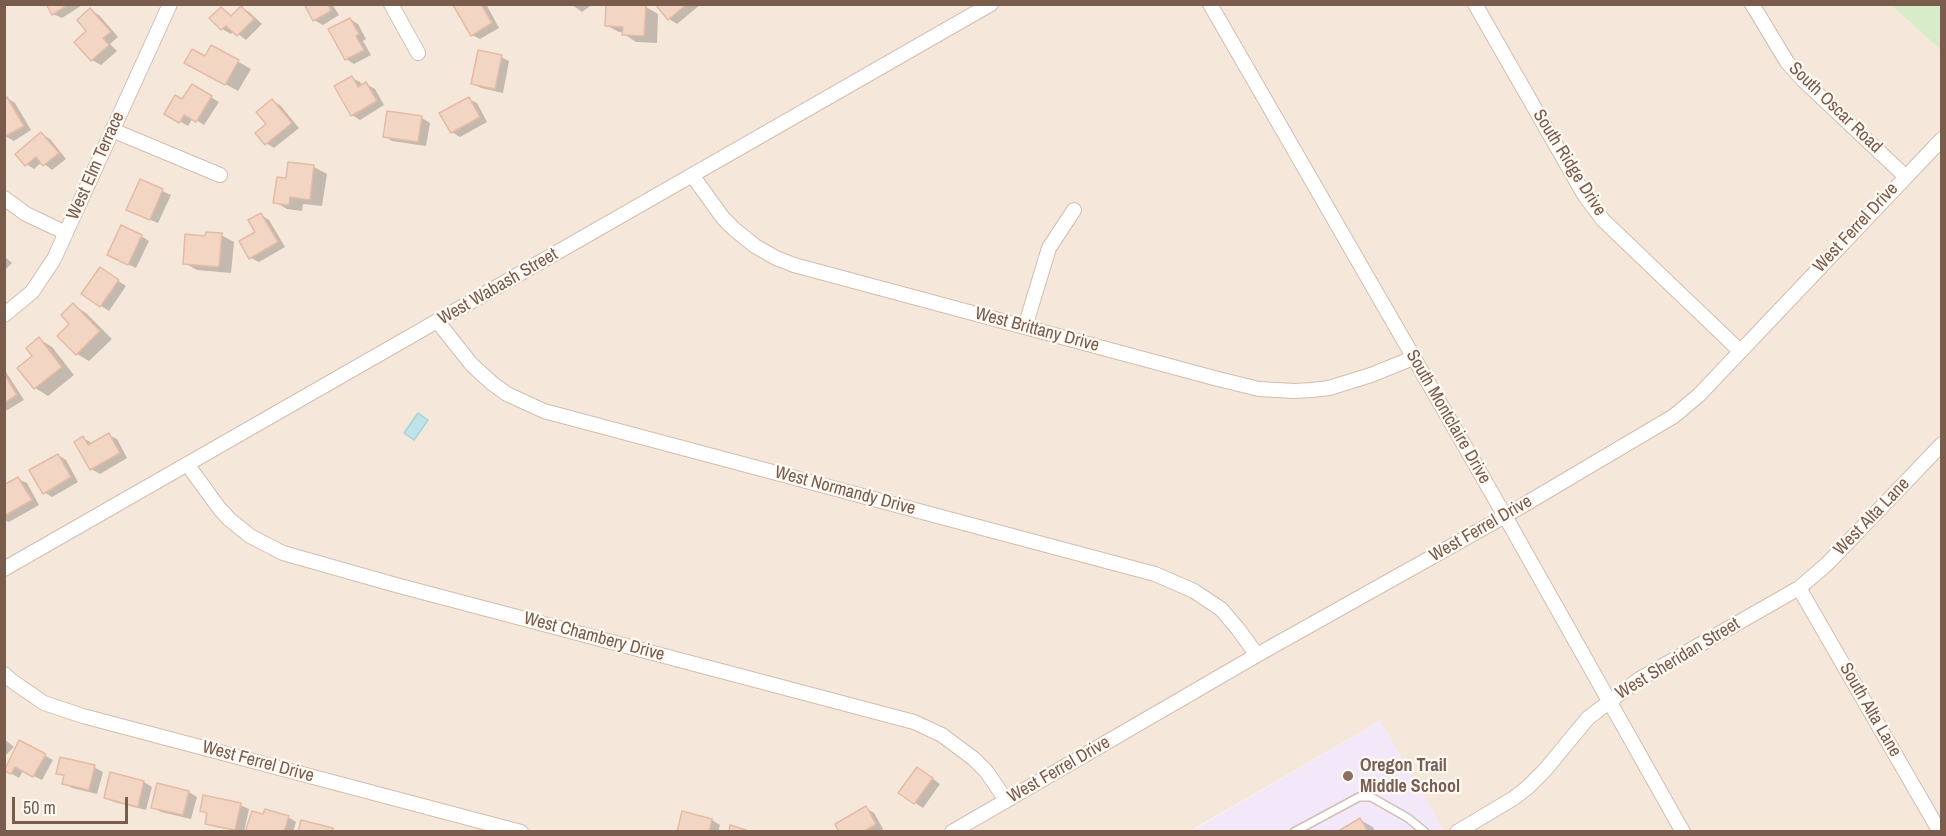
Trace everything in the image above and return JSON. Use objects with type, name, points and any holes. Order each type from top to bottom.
[{"type":"street","points":[[391,4],[418,53]]},
{"type":"street","name":"West Wabash Street","points":[[4,569],[991,4]]},
{"type":"street","name":"South Montclaire Drive","points":[[1210,4],[1505,516],[1683,831]]},
{"type":"street","name":"South Ridge Drive","points":[[1475,4],[1585,196],[1604,220],[1740,351]]},
{"type":"street","name":"South Oscar Road","points":[[1752,4],[1787,62],[1803,80],[1905,176]]},
{"type":"street","name":"West Elm Terrace","points":[[4,315],[32,292],[54,259],[112,130],[163,7]]},
{"type":"street","points":[[112,130],[220,176]]},
{"type":"street","name":"West Ferrel Drive","points":[[952,831],[1257,655],[1505,516],[1674,416],[1699,395],[1941,139]]},
{"type":"street","name":"West Brittany Drive","points":[[693,175],[723,219],[734,230],[755,246],[794,265],[1218,379],[1276,391],[1312,390],[1329,388],[1371,375],[1413,358]]},
{"type":"street","points":[[4,198],[26,214],[66,233]]},
{"type":"street","points":[[1025,327],[1049,248],[1074,210]]},
{"type":"street","name":"West Normandy Drive","points":[[437,321],[472,365],[493,384],[507,394],[544,411],[1155,574],[1181,584],[1214,604],[1238,629],[1257,655]]},
{"type":"street","name":"West Alta Lane","points":[[1799,588],[1827,564],[1941,444]]},
{"type":"street","name":"West Chambery Drive","points":[[187,465],[229,519],[250,536],[284,553],[396,585],[914,722],[942,735],[974,759],[986,771],[1006,800]]},
{"type":"street","name":"West Sheridan Street","points":[[1456,831],[1514,798],[1528,787],[1588,718],[1608,701],[1638,680],[1799,588]]},
{"type":"street","name":"South Alta Lane","points":[[1799,588],[1940,831]]},
{"type":"street","name":"West Ferrel Drive","points":[[4,674],[44,703],[83,716],[521,831]]},
{"type":"lane","points":[[1294,831],[1359,797],[1371,797],[1408,818],[1425,831]]},
{"type":"shaded area","points":[[1891,4],[1941,50],[1941,831],[1444,831],[1380,721],[1190,831],[5,832],[5,5]]},
{"type":"shaded area","name":"Oregon Trail Middle School","points":[[1380,721],[1444,831],[1190,832]]},
{"type":"green space","points":[[1891,5],[1941,5],[1941,50]]},
{"type":"water","points":[[418,413],[428,420],[414,440],[404,433]]},
{"type":"building","points":[[46,4],[69,4],[52,15]]},
{"type":"building","points":[[304,4],[328,4],[331,11],[313,21]]},
{"type":"building","points":[[481,4],[492,23],[471,36],[453,5]]},
{"type":"building","points":[[606,4],[646,5],[644,36],[622,35],[623,27],[605,26]]},
{"type":"building","points":[[655,4],[687,4],[668,20]]},
{"type":"building","points":[[241,6],[254,19],[237,36],[226,26],[221,30],[209,18],[221,7],[231,16]]},
{"type":"building","points":[[90,8],[111,32],[103,38],[109,45],[91,61],[74,42],[86,31],[77,20]]},
{"type":"building","points":[[350,18],[359,34],[356,36],[364,50],[345,60],[328,29]]},
{"type":"building","points":[[211,45],[239,60],[225,85],[184,63],[192,49],[205,56]]},
{"type":"building","points":[[478,50],[502,55],[495,89],[471,84]]},
{"type":"building","points":[[352,76],[358,87],[366,82],[377,101],[351,116],[334,86]]},
{"type":"building","points":[[192,84],[212,96],[196,122],[184,115],[179,123],[164,114],[175,95],[182,99]]},
{"type":"building","points":[[7,97],[24,126],[4,137],[4,98]]},
{"type":"building","points":[[469,97],[480,117],[451,133],[439,113]]},
{"type":"building","points":[[272,99],[292,123],[265,145],[255,133],[266,124],[256,112]]},
{"type":"building","points":[[387,111],[422,116],[418,142],[383,137]]},
{"type":"building","points":[[41,132],[59,153],[43,166],[36,157],[25,166],[15,154]]},
{"type":"building","points":[[288,162],[314,165],[310,200],[290,197],[289,205],[273,203],[277,177],[286,178]]},
{"type":"building","points":[[140,179],[163,189],[150,220],[126,210]]},
{"type":"building","points":[[261,213],[278,242],[249,259],[239,241],[255,232],[248,220]]},
{"type":"building","points":[[121,225],[142,235],[128,265],[107,255]]},
{"type":"building","points":[[206,232],[222,233],[219,267],[183,264],[185,234],[205,236]]},
{"type":"building","points":[[100,267],[119,280],[100,307],[81,294]]},
{"type":"building","points":[[73,303],[100,331],[76,355],[57,336],[69,324],[61,315]]},
{"type":"building","points":[[39,337],[62,367],[34,389],[17,368],[32,356],[26,348]]},
{"type":"building","points":[[4,373],[17,395],[4,403]]},
{"type":"building","points":[[109,433],[120,453],[90,470],[74,442],[83,436],[88,445]]},
{"type":"building","points":[[58,454],[71,477],[43,494],[29,470]]},
{"type":"building","points":[[18,477],[32,500],[4,516],[4,485]]},
{"type":"building","points":[[19,740],[46,754],[33,777],[15,767],[11,774],[4,771]]},
{"type":"building","points":[[60,757],[95,765],[89,790],[62,784],[64,775],[56,774]]},
{"type":"building","points":[[917,767],[933,778],[914,804],[898,793]]},
{"type":"building","points":[[110,772],[144,781],[138,807],[104,798]]},
{"type":"building","points":[[157,783],[189,791],[183,815],[151,808]]},
{"type":"building","points":[[203,795],[241,803],[235,830],[205,824],[207,813],[200,811]]},
{"type":"building","points":[[866,806],[876,824],[863,832],[839,832],[835,824]]},
{"type":"building","points":[[265,809],[289,816],[284,832],[245,832],[252,811],[263,814]]},
{"type":"building","points":[[682,811],[712,819],[709,832],[677,832]]},
{"type":"building","points":[[1360,818],[1368,832],[1337,832]]},
{"type":"building","points":[[301,820],[333,828],[332,832],[298,832]]},
{"type":"building","points":[[730,825],[752,832],[729,832]]},
{"type":"place","name":"Oregon Trail Middle School","points":[[1348,776]]}]
